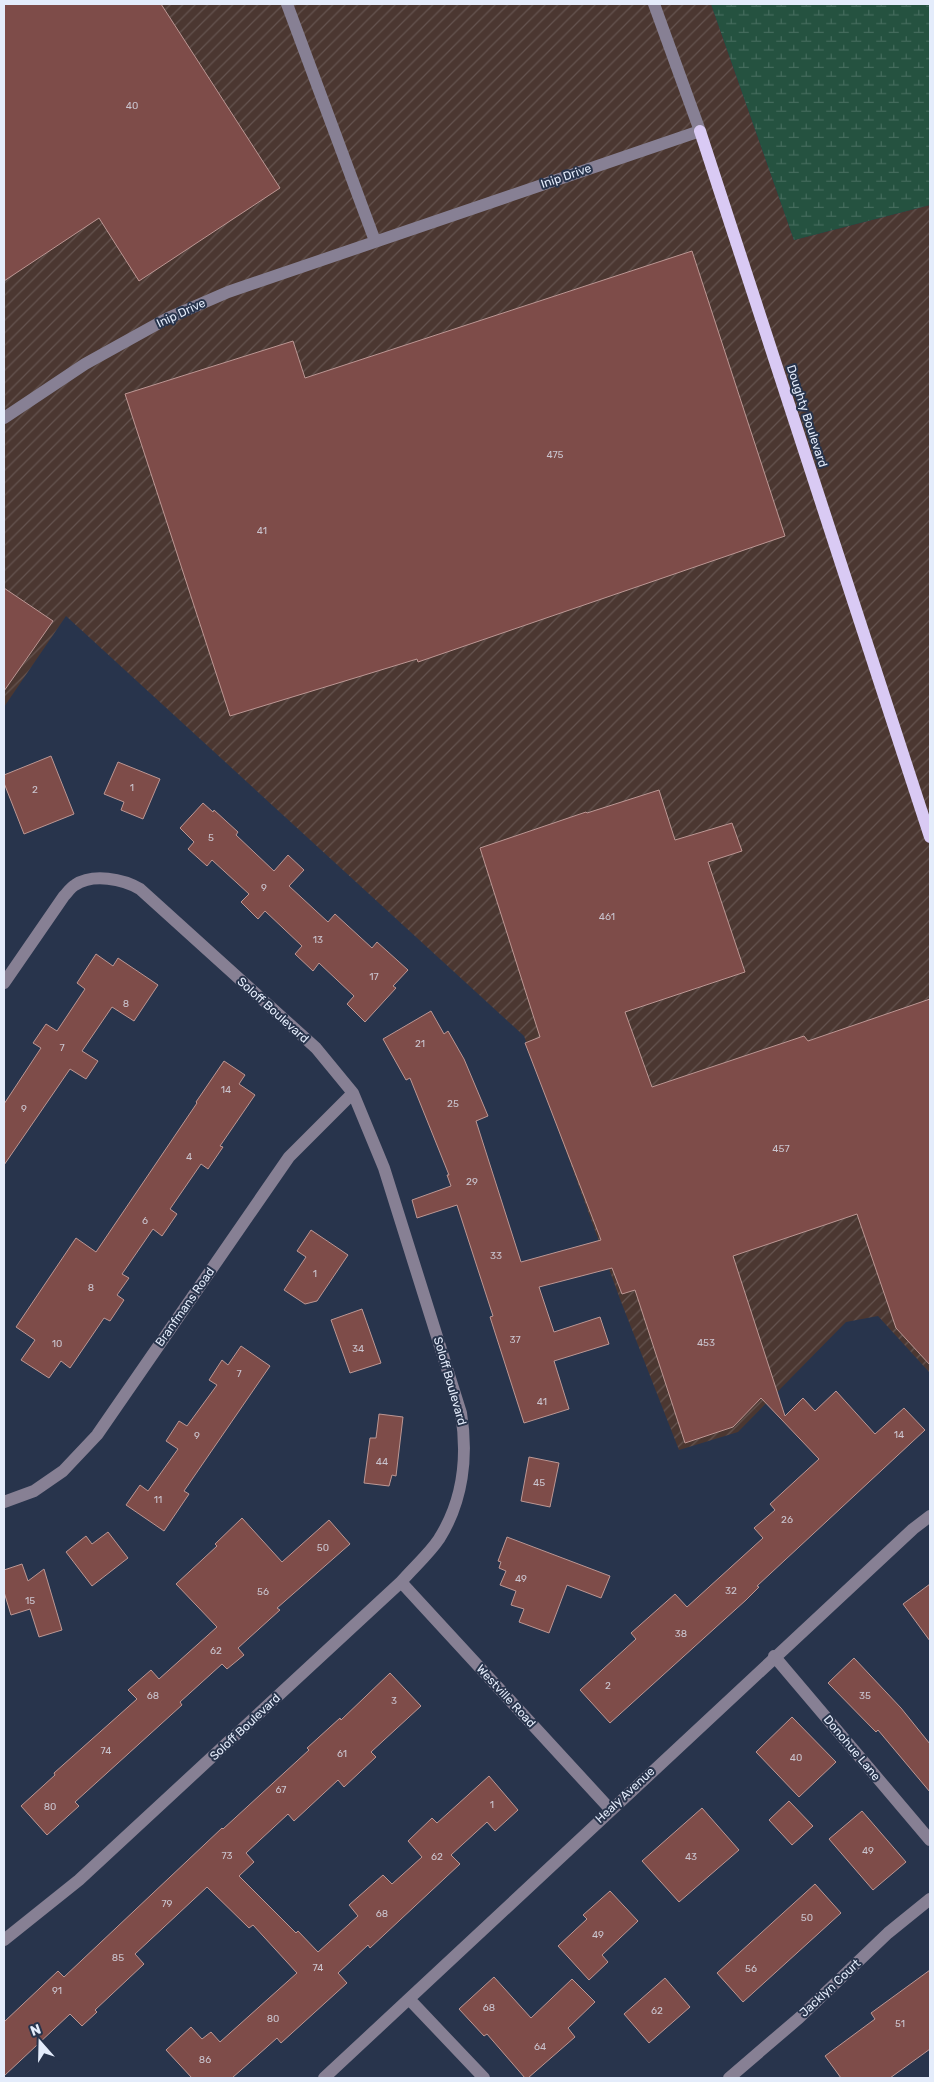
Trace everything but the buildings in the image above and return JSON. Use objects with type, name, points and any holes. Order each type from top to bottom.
[{"type":"main road","name":"Doughty Boulevard","points":[[700,131],[930,838]]},
{"type":"street","points":[[287,4],[375,240]]},
{"type":"street","name":"Doughty Boulevard","points":[[654,4],[700,131]]},
{"type":"street","name":"Inip Drive","points":[[4,418],[86,364],[168,318],[228,292],[375,240],[700,131]]},
{"type":"street","name":"Soloff Boulevard","points":[[4,983],[64,896],[75,884],[97,878],[129,882],[140,889],[316,1048],[353,1093],[384,1168],[461,1413],[465,1438],[462,1481],[450,1518],[438,1540],[401,1582],[79,1880],[4,1940]]},
{"type":"street","name":"Branfmans Road","points":[[4,1502],[34,1491],[63,1471],[97,1435],[289,1157],[353,1093]]},
{"type":"street","name":"Healy Avenue","points":[[324,2078],[774,1656],[913,1529],[930,1516]]},
{"type":"street","name":"Westville Road","points":[[401,1582],[610,1809]]},
{"type":"street","name":"Donohue Lane","points":[[774,1656],[930,1840]]},
{"type":"street","name":"Jacklyn Court","points":[[729,2078],[799,2018],[888,1933],[930,1899]]},
{"type":"street","points":[[408,1999],[484,2078]]},
{"type":"shaded area","points":[[4,4],[711,4],[794,240],[930,205],[930,1373],[878,1316],[846,1322],[738,1432],[679,1450],[620,1299],[524,1036],[66,616],[4,707]]},
{"type":"green space","points":[[711,4],[930,4],[930,205],[794,240]]}]
